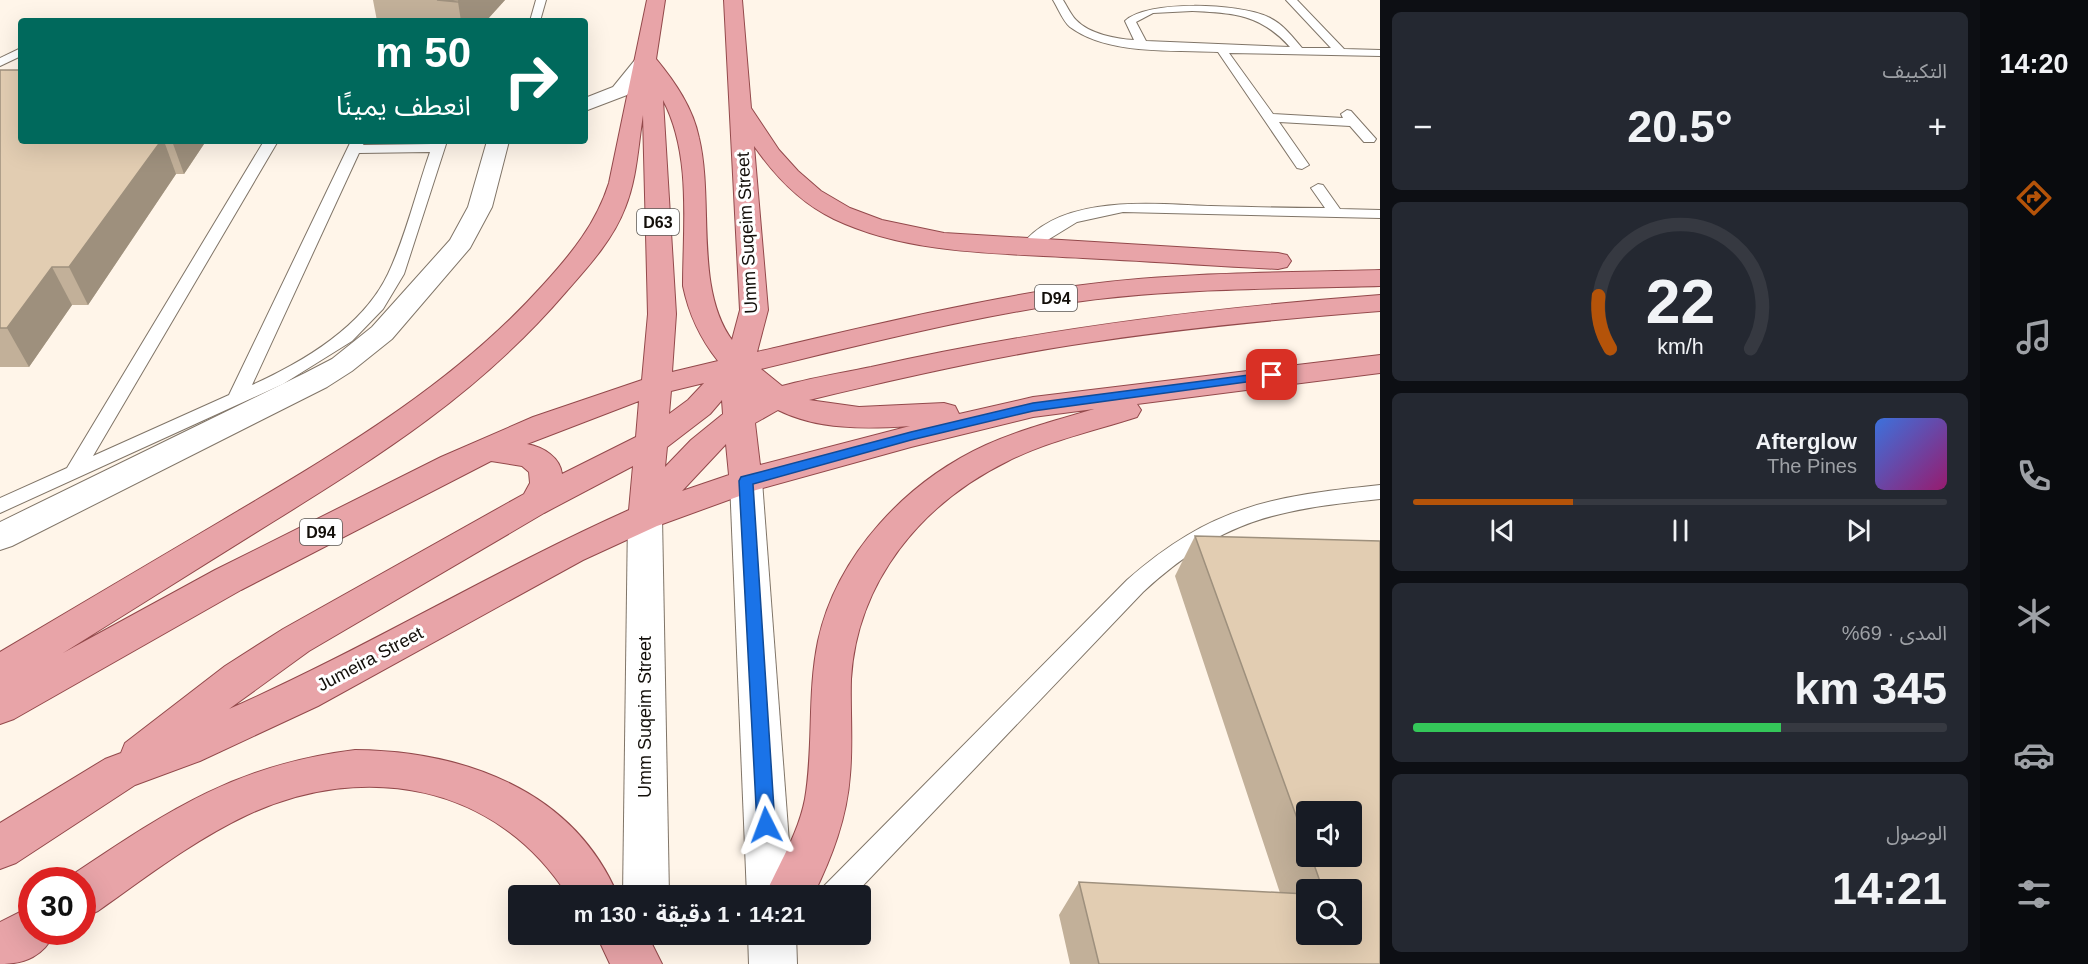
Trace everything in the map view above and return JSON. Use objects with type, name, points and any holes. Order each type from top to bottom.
[{"type":"main road","name":"Umm Suqeim Street","points":[[645,518],[649,444],[662,314],[653,106],[646,59],[656,0]]},
{"type":"main road","name":"Umm Suqeim Street","points":[[732,0],[754,310],[750,334],[738,365],[746,481]]},
{"type":"main road","points":[[646,59],[670,93],[684,121],[692,170],[696,286],[701,311],[715,338],[738,365],[778,398],[806,409],[846,415],[914,414],[1033,407],[1380,364]]},
{"type":"main road","points":[[0,672],[378,442],[481,364],[519,329],[577,263],[598,235],[613,208],[621,183],[632,116],[646,59]]},
{"type":"main road","points":[[739,105],[776,164],[813,196],[855,219],[909,234],[1028,247],[1380,267]]},
{"type":"main road","name":"D94","points":[[0,708],[228,580],[487,449],[553,421],[656,385],[920,322],[1069,296],[1208,283],[1380,278]]},
{"type":"main road","points":[[645,518],[675,475],[711,441],[740,419],[778,398],[961,354],[1088,332],[1231,314],[1380,303]]},
{"type":"main road","points":[[120,772],[238,678],[296,640],[535,503],[649,444],[699,407],[738,365]]},
{"type":"main road","points":[[794,885],[810,855],[828,786],[832,673],[840,630],[854,591],[873,557],[895,527],[925,497],[960,473],[997,453],[1208,384]]},
{"type":"main road","name":"Jumeira Street","points":[[0,848],[120,772],[226,730],[304,694],[571,551],[645,518],[746,481],[911,436],[1033,407]]},
{"type":"main road","points":[[487,449],[531,456],[545,468],[547,483],[535,503]]},
{"type":"main road","points":[[96,886],[190,823],[233,800],[276,783],[319,772],[379,768],[403,768],[442,776],[479,789],[516,808],[549,834],[588,885]]},
{"type":"main road","points":[[0,949],[18,938]]},
{"type":"main road","points":[[626,945],[638,964]]},
{"type":"street","points":[[588,104],[620,91],[646,59]]},
{"type":"street","points":[[0,537],[316,380],[364,349],[382,333],[469,231],[480,207],[497,144]]},
{"type":"street","name":"Umm Suqeim Street","points":[[746,481],[769,885]]},
{"type":"street","name":"Umm Suqeim Street","points":[[645,518],[646,885]]},
{"type":"street","points":[[646,945],[646,964]]},
{"type":"lane","points":[[537,18],[540,0]]},
{"type":"lane","points":[[1058,0],[1073,24],[1085,31],[1121,43],[1143,46],[1380,53]]},
{"type":"lane","points":[[1291,0],[1341,52]]},
{"type":"lane","points":[[1143,46],[1130,21],[1138,12],[1158,6],[1203,6],[1233,10],[1261,18],[1278,29],[1300,52]]},
{"type":"lane","points":[[1221,49],[1302,165]]},
{"type":"lane","points":[[0,63],[18,53]]},
{"type":"lane","points":[[1269,118],[1350,117],[1369,139]]},
{"type":"lane","points":[[73,474],[270,144]]},
{"type":"lane","points":[[0,506],[73,474],[236,399],[277,380],[326,352],[355,330],[377,306],[396,274],[439,145],[356,145],[236,399]]},
{"type":"lane","points":[[1318,188],[1336,213]]},
{"type":"lane","points":[[1028,247],[1043,232],[1061,222],[1107,209],[1140,207],[1380,214]]},
{"type":"lane","points":[[845,885],[1126,594],[1166,558],[1202,534],[1242,517],[1286,505],[1380,492]]},
{"type":"building","points":[[437,0],[460,0],[458,2]]},
{"type":"building","points":[[0,70],[18,70],[18,144],[159,144],[69,267],[52,267],[7,328],[0,328]]},
{"type":"building","points":[[1195,536],[1380,541],[1380,964],[1099,964],[1079,882],[1296,893],[1296,945],[1362,945],[1362,879],[1319,879],[1315,867],[1362,867],[1362,801],[1296,801],[1296,815]]},
{"type":"route","points":[[766,825],[746,481],[911,436],[1033,407],[1272,375]]}]
